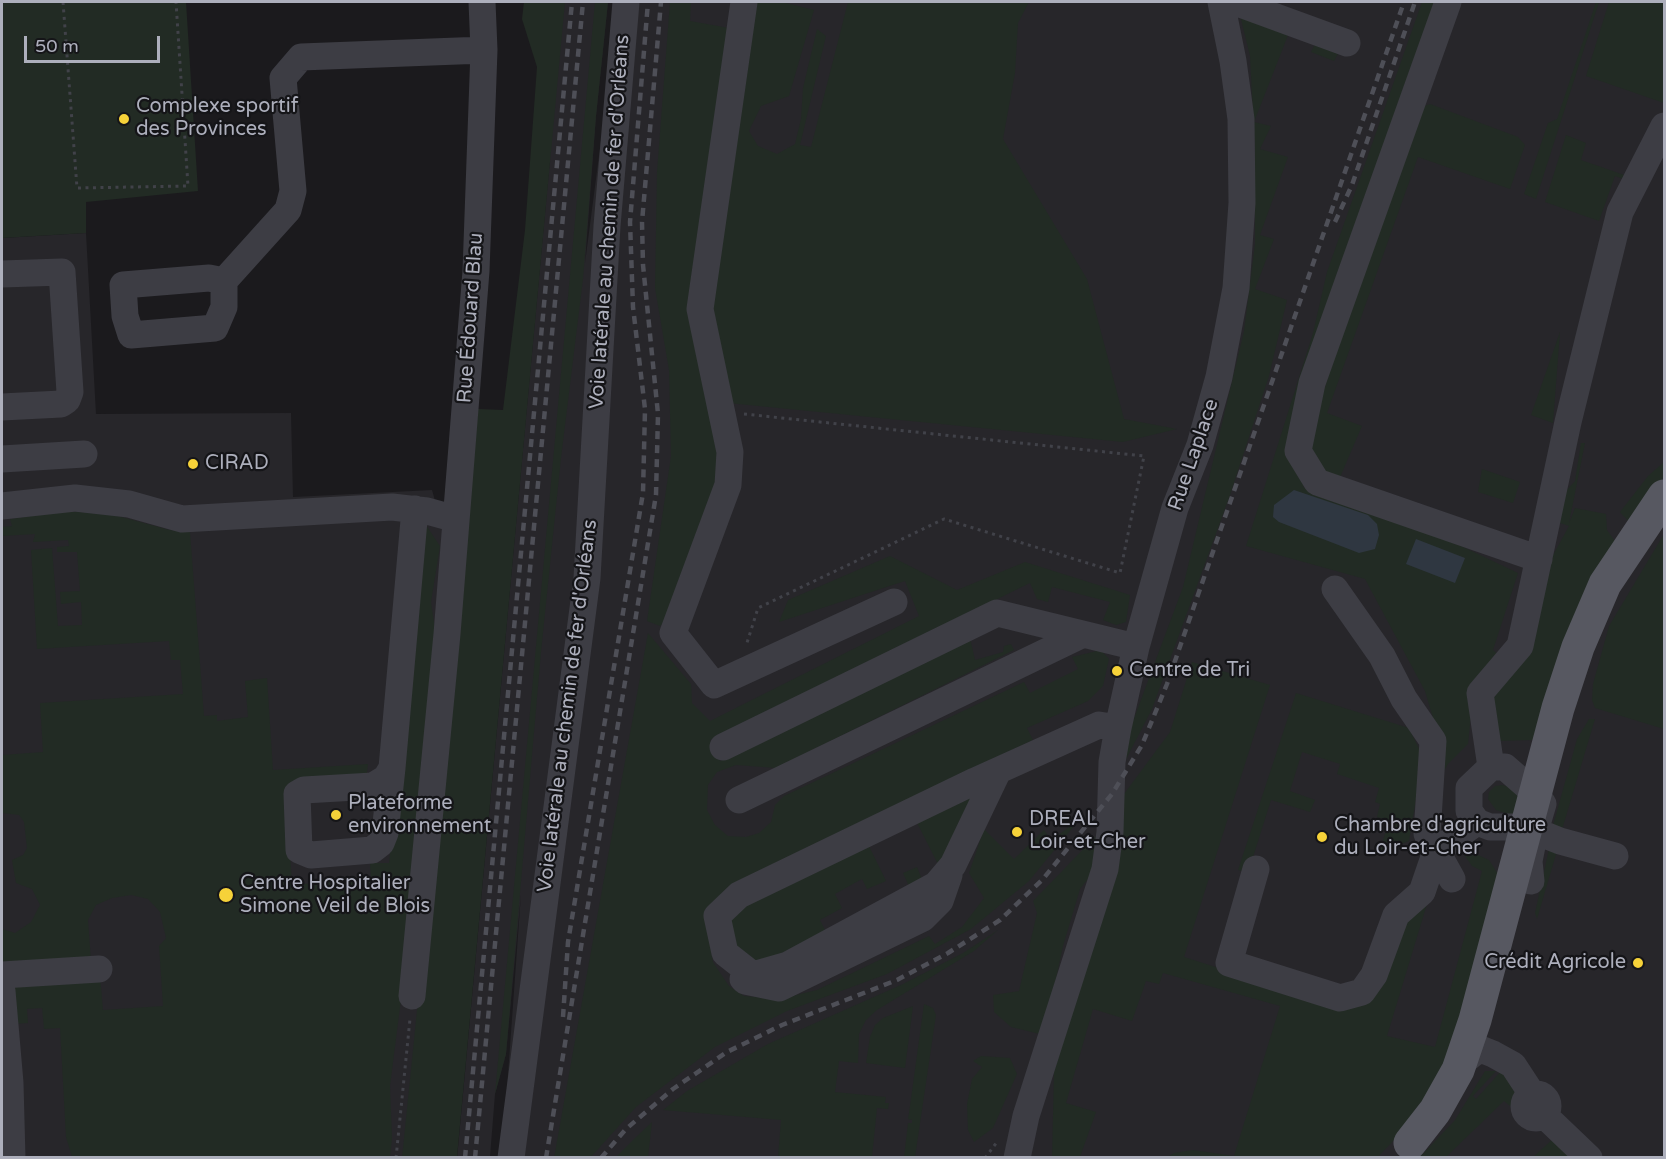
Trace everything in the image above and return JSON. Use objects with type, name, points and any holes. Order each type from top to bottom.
[{"type":"main road","points":[[1402,1150],[1435,1111],[1491,1030],[1522,877],[1535,831],[1598,640],[1652,531],[1665,496]]},
{"type":"main road","points":[[1535,831],[1536,794],[1578,647],[1605,584],[1652,531]]},
{"type":"main road","points":[[1471,1058],[1475,1020],[1501,922],[1522,877]]},
{"type":"street","name":"Rue Édouard Blau","points":[[412,996],[447,634],[476,271],[484,50],[482,2]]},
{"type":"street","name":"Voie latérale au chemin de fer d'Orléans","points":[[511,1158],[587,578],[607,226],[626,2]]},
{"type":"street","points":[[744,2],[700,309],[730,452],[728,485],[673,633],[714,685],[894,602]]},
{"type":"street","points":[[1226,2],[1347,43]]},
{"type":"street","name":"Rue Laplace","points":[[1026,1116],[1105,869],[1109,841],[1112,762],[1136,647],[1175,508],[1200,445],[1219,377],[1236,288],[1242,203],[1241,119],[1226,2]]},
{"type":"street","points":[[1448,2],[1312,383],[1298,451],[1317,482],[1539,559]]},
{"type":"street","points":[[224,281],[288,210],[293,191],[283,78],[301,57],[484,50]]},
{"type":"street","points":[[1536,794],[1498,767],[1480,693],[1520,646],[1568,422],[1620,212],[1665,126]]},
{"type":"street","points":[[2,274],[62,272],[70,392],[67,400],[61,404],[2,407]]},
{"type":"street","points":[[2,459],[84,454]]},
{"type":"street","points":[[2,506],[75,498],[102,499],[182,519],[392,507],[415,509],[456,519]]},
{"type":"street","points":[[392,768],[415,509]]},
{"type":"street","points":[[1335,589],[1382,656],[1404,699],[1433,741],[1427,834],[1452,879]]},
{"type":"street","points":[[723,747],[998,612],[1081,635],[1136,647]]},
{"type":"street","points":[[740,800],[1081,635]]},
{"type":"street","points":[[998,771],[953,864],[936,885],[788,965],[753,975],[725,953],[717,916],[739,895],[998,771],[1099,725],[1118,728]]},
{"type":"street","points":[[1522,877],[1484,824],[1469,811],[1469,788],[1498,767],[1531,756],[1550,742]]},
{"type":"street","points":[[1256,870],[1229,963],[1340,998],[1362,993],[1374,975],[1396,915],[1422,892],[1436,851],[1484,824],[1535,831],[1616,856]]},
{"type":"street","points":[[2,975],[99,969]]},
{"type":"street","points":[[2,991],[10,1083],[12,1158]]},
{"type":"street","points":[[1471,1058],[1506,1059],[1538,1105],[1589,1158]]},
{"type":"street","points":[[1005,1158],[1026,1116]]},
{"type":"street","points":[[1017,1158],[1026,1116]]},
{"type":"path","points":[[63,2],[77,188],[188,186],[176,2]]},
{"type":"path","points":[[722,411],[1144,456],[1120,573],[944,519],[758,608],[736,675]]},
{"type":"path","points":[[396,1158],[412,996]]},
{"type":"shaded area","points":[[2,2],[186,2],[198,191],[86,202],[86,233],[2,238]]},
{"type":"shaded area","points":[[524,2],[565,2],[457,1157],[402,1158],[478,409],[503,410],[525,230],[537,67],[522,19]]},
{"type":"shaded area","points":[[541,2],[608,2],[596,116],[585,263],[619,2],[1664,2],[1664,1157],[502,1157],[521,894],[506,1054],[495,1094],[490,1157],[457,1158],[550,159],[537,67]]},
{"type":"shaded area","points":[[595,2],[608,2],[583,279],[561,458],[541,652],[506,1054],[495,1094]]},
{"type":"shaded area","points":[[670,2],[691,2],[690,21],[729,28],[707,216],[721,464],[673,615],[660,626],[647,621],[671,456],[669,370],[655,288],[657,172]]},
{"type":"shaded area","points":[[757,2],[782,2],[814,10],[789,96],[761,106],[749,131],[758,146],[777,154],[795,144],[801,119],[803,88],[817,29],[826,36],[800,145],[811,147],[848,2],[1029,2],[1018,23],[1015,73],[1003,139],[1087,279],[1124,419],[1177,429],[1123,442],[728,403],[704,307],[727,159]]},
{"type":"shaded area","points":[[1422,2],[1441,2],[1322,338],[1303,487],[1461,546],[1518,573],[1493,650],[1501,657],[1471,715],[1468,744],[1448,764],[1440,777],[1441,745],[1425,691],[1365,579],[1246,546],[1313,333],[1327,272]]},
{"type":"shaded area","points":[[1596,2],[1599,2],[1536,199],[1524,194],[1548,123],[1557,119]]},
{"type":"shaded area","points":[[1609,2],[1664,2],[1664,103],[1586,76]]},
{"type":"shaded area","points":[[1240,15],[1290,30],[1254,122],[1271,126],[1260,149],[1288,157],[1260,235],[1274,239],[1255,289],[1287,300],[1269,376],[1230,495],[1152,709],[1121,769],[1123,748],[1183,587],[1244,331],[1255,244],[1255,154],[1250,56]]},
{"type":"shaded area","points":[[1315,44],[1338,54],[1334,61],[1311,52]]},
{"type":"shaded area","points":[[1430,104],[1518,137],[1525,145],[1510,189],[1418,157],[1327,413],[1362,426],[1338,482],[1327,478],[1305,449],[1347,318],[1421,107]]},
{"type":"shaded area","points":[[1566,135],[1586,143],[1581,160],[1630,177],[1629,181],[1615,176],[1599,221],[1545,202]]},
{"type":"shaded area","name":"Centre Hospitalier Simone Veil de Blois","points":[[86,233],[96,414],[291,413],[293,497],[432,490],[473,633],[430,1157],[2,1158],[2,238]]},
{"type":"shaded area","points":[[1560,332],[1553,423],[1531,415]]},
{"type":"shaded area","points":[[1581,443],[1585,443],[1569,523],[1575,508],[1606,514],[1607,530],[1619,547],[1547,729],[1532,740],[1500,741],[1491,701],[1541,577],[1569,526],[1554,521],[1556,501],[1575,481]]},
{"type":"shaded area","points":[[1664,462],[1664,477],[1650,492],[1629,522],[1620,512],[1648,476]]},
{"type":"shaded area","points":[[1482,469],[1520,482],[1513,503],[1478,492]]},
{"type":"shaded area","points":[[1294,490],[1368,515],[1377,524],[1379,535],[1375,549],[1359,553],[1279,522],[1273,517],[1274,505]]},
{"type":"shaded area","points":[[68,511],[114,515],[170,530],[190,532],[204,716],[217,715],[217,721],[248,717],[245,681],[267,678],[273,770],[368,764],[366,780],[286,786],[292,885],[371,879],[370,863],[389,863],[426,525],[440,546],[431,602],[436,636],[415,889],[390,1086],[392,1138],[390,1157],[72,1157],[66,1137],[60,1028],[44,1029],[42,1008],[27,1009],[28,1023],[12,1024],[10,985],[100,976],[103,1010],[163,1006],[159,946],[166,938],[160,912],[148,899],[131,895],[112,898],[96,905],[88,920],[91,961],[2,967],[2,929],[15,933],[31,922],[40,905],[32,889],[16,883],[12,860],[23,855],[27,848],[24,822],[19,815],[2,813],[2,755],[43,752],[40,703],[183,694],[180,660],[171,660],[169,641],[37,649],[31,550],[52,548],[58,626],[82,625],[81,602],[61,604],[60,592],[80,591],[77,552],[57,552],[57,547],[69,546],[68,540],[33,542],[35,534],[2,536],[2,527],[12,526],[10,519]]},
{"type":"shaded area","points":[[1664,534],[1664,729],[1595,708],[1592,700],[1593,684],[1609,626]]},
{"type":"shaded area","points":[[1416,539],[1465,558],[1455,583],[1406,564]]},
{"type":"shaded area","points":[[890,556],[957,590],[1025,562],[1130,595],[1126,622],[1116,625],[1103,620],[1110,602],[1052,587],[1048,602],[1037,599],[1030,583],[710,740],[720,761],[970,638],[975,660],[1003,652],[1004,646],[1011,644],[1014,650],[776,768],[736,765],[717,772],[708,785],[707,810],[715,825],[728,836],[746,837],[759,833],[771,822],[775,805],[784,796],[1024,682],[1030,693],[1078,669],[1072,657],[1101,650],[1109,659],[1103,686],[1088,701],[1027,728],[1033,740],[809,850],[708,935],[713,962],[729,986],[744,996],[779,999],[817,990],[929,936],[935,944],[962,927],[984,898],[969,873],[984,829],[1014,859],[1044,830],[1051,840],[1079,820],[1029,881],[971,929],[887,974],[787,1011],[715,1047],[636,1107],[591,1157],[554,1158],[648,633],[691,684],[692,703],[710,721],[919,616],[905,581],[779,622],[788,600]]},
{"type":"shaded area","points":[[1192,662],[1270,685],[1184,957],[1323,1001],[1350,1004],[1404,913],[1427,904],[1387,1036],[1435,1047],[1482,871],[1472,866],[1458,846],[1489,860],[1498,874],[1469,1015],[1424,1108],[1378,1157],[1167,1157],[1174,1153],[1193,1150],[1234,1156],[1280,1006],[1163,973],[1159,984],[1146,981],[1132,1021],[1093,1009],[1066,1103],[1096,1112],[1080,1157],[1052,1158],[1054,1072],[1124,794],[1170,732]]},
{"type":"shaded area","points":[[1296,693],[1409,728],[1423,757],[1409,841],[1379,853],[1389,821],[1377,817],[1380,804],[1375,802],[1379,788],[1337,774],[1340,764],[1302,752],[1290,791],[1315,800],[1310,812],[1271,800],[1248,873],[1238,870]]},
{"type":"shaded area","points":[[1589,719],[1595,719],[1561,833],[1552,829],[1577,739]]},
{"type":"shaded area","points":[[1502,785],[1517,789],[1524,795],[1514,816],[1496,810],[1488,799],[1489,792],[1495,786]]},
{"type":"shaded area","points":[[973,794],[940,868],[915,819]]},
{"type":"shaded area","points":[[1098,834],[1094,871],[1080,889],[1063,946],[1044,1035],[1011,1027],[994,1012],[993,995],[1019,991],[1037,913],[1033,901]]},
{"type":"shaded area","points":[[867,842],[886,881],[867,889],[862,879],[835,894],[842,908],[820,920],[826,932],[766,964],[755,965],[731,941],[731,917],[739,905]]},
{"type":"shaded area","points":[[1549,849],[1557,851],[1537,919],[1535,913]]},
{"type":"shaded area","points":[[917,867],[923,882],[911,891],[903,873]]},
{"type":"shaded area","points":[[998,930],[974,951],[877,1010],[866,1020],[859,1034],[858,1063],[839,1061],[835,1092],[886,1097],[885,1103],[889,1103],[888,1109],[877,1108],[872,1157],[778,1157],[781,1120],[663,1110],[687,1091],[768,1044],[903,984],[963,953]]},
{"type":"shaded area","points":[[924,1004],[933,1008],[936,1015],[915,1157],[904,1157],[908,1123],[912,1123],[912,1120],[908,1119]]},
{"type":"shaded area","points":[[913,1006],[905,1068],[866,1063],[870,1037],[875,1025],[883,1018]]},
{"type":"shaded area","points":[[981,1056],[1010,1058],[1017,1074],[993,1128],[974,1142],[968,1130],[967,1104],[972,1079],[982,1067],[973,1061]]},
{"type":"shaded area","points":[[1503,1069],[1520,1087],[1515,1110],[1504,1101],[1446,1157],[1419,1158],[1455,1120],[1485,1071],[1496,1071],[1473,1096],[1476,1099]]},
{"type":"shaded area","points":[[652,1122],[648,1157],[616,1157],[635,1138]]},
{"type":"shaded area","points":[[1554,1138],[1575,1158],[1532,1158]]},
{"type":"railway","points":[[465,1158],[572,2]]},
{"type":"railway","points":[[475,1158],[583,2]]},
{"type":"railway","points":[[563,1017],[568,942],[643,493],[645,409],[633,307],[630,222],[648,2]]},
{"type":"railway","points":[[546,1158],[656,495],[658,414],[643,265],[642,222],[661,2]]},
{"type":"railway","points":[[601,1158],[626,1129],[673,1089],[727,1052],[782,1025],[897,980],[948,953],[1000,920],[1043,879],[1112,794],[1142,745],[1167,684],[1404,2]]},
{"type":"railway","points":[[1335,222],[1352,185],[1415,2]]},
{"type":"place","name":"Complexe sportif des Provinces","points":[[124,119]]},
{"type":"place","name":"CIRAD","points":[[193,464]]},
{"type":"place","name":"Centre de Tri","points":[[1117,671]]},
{"type":"place","name":"Plateforme environnement","points":[[336,815]]},
{"type":"place","name":"DREAL Loir-et-Cher","points":[[1017,832]]},
{"type":"place","name":"Chambre d'agriculture du Loir-et-Cher","points":[[1322,837]]},
{"type":"place","name":"Centre Hospitalier Simone Veil de Blois","points":[[226,895]]},
{"type":"place","name":"Crédit Agricole","points":[[1638,963]]}]
